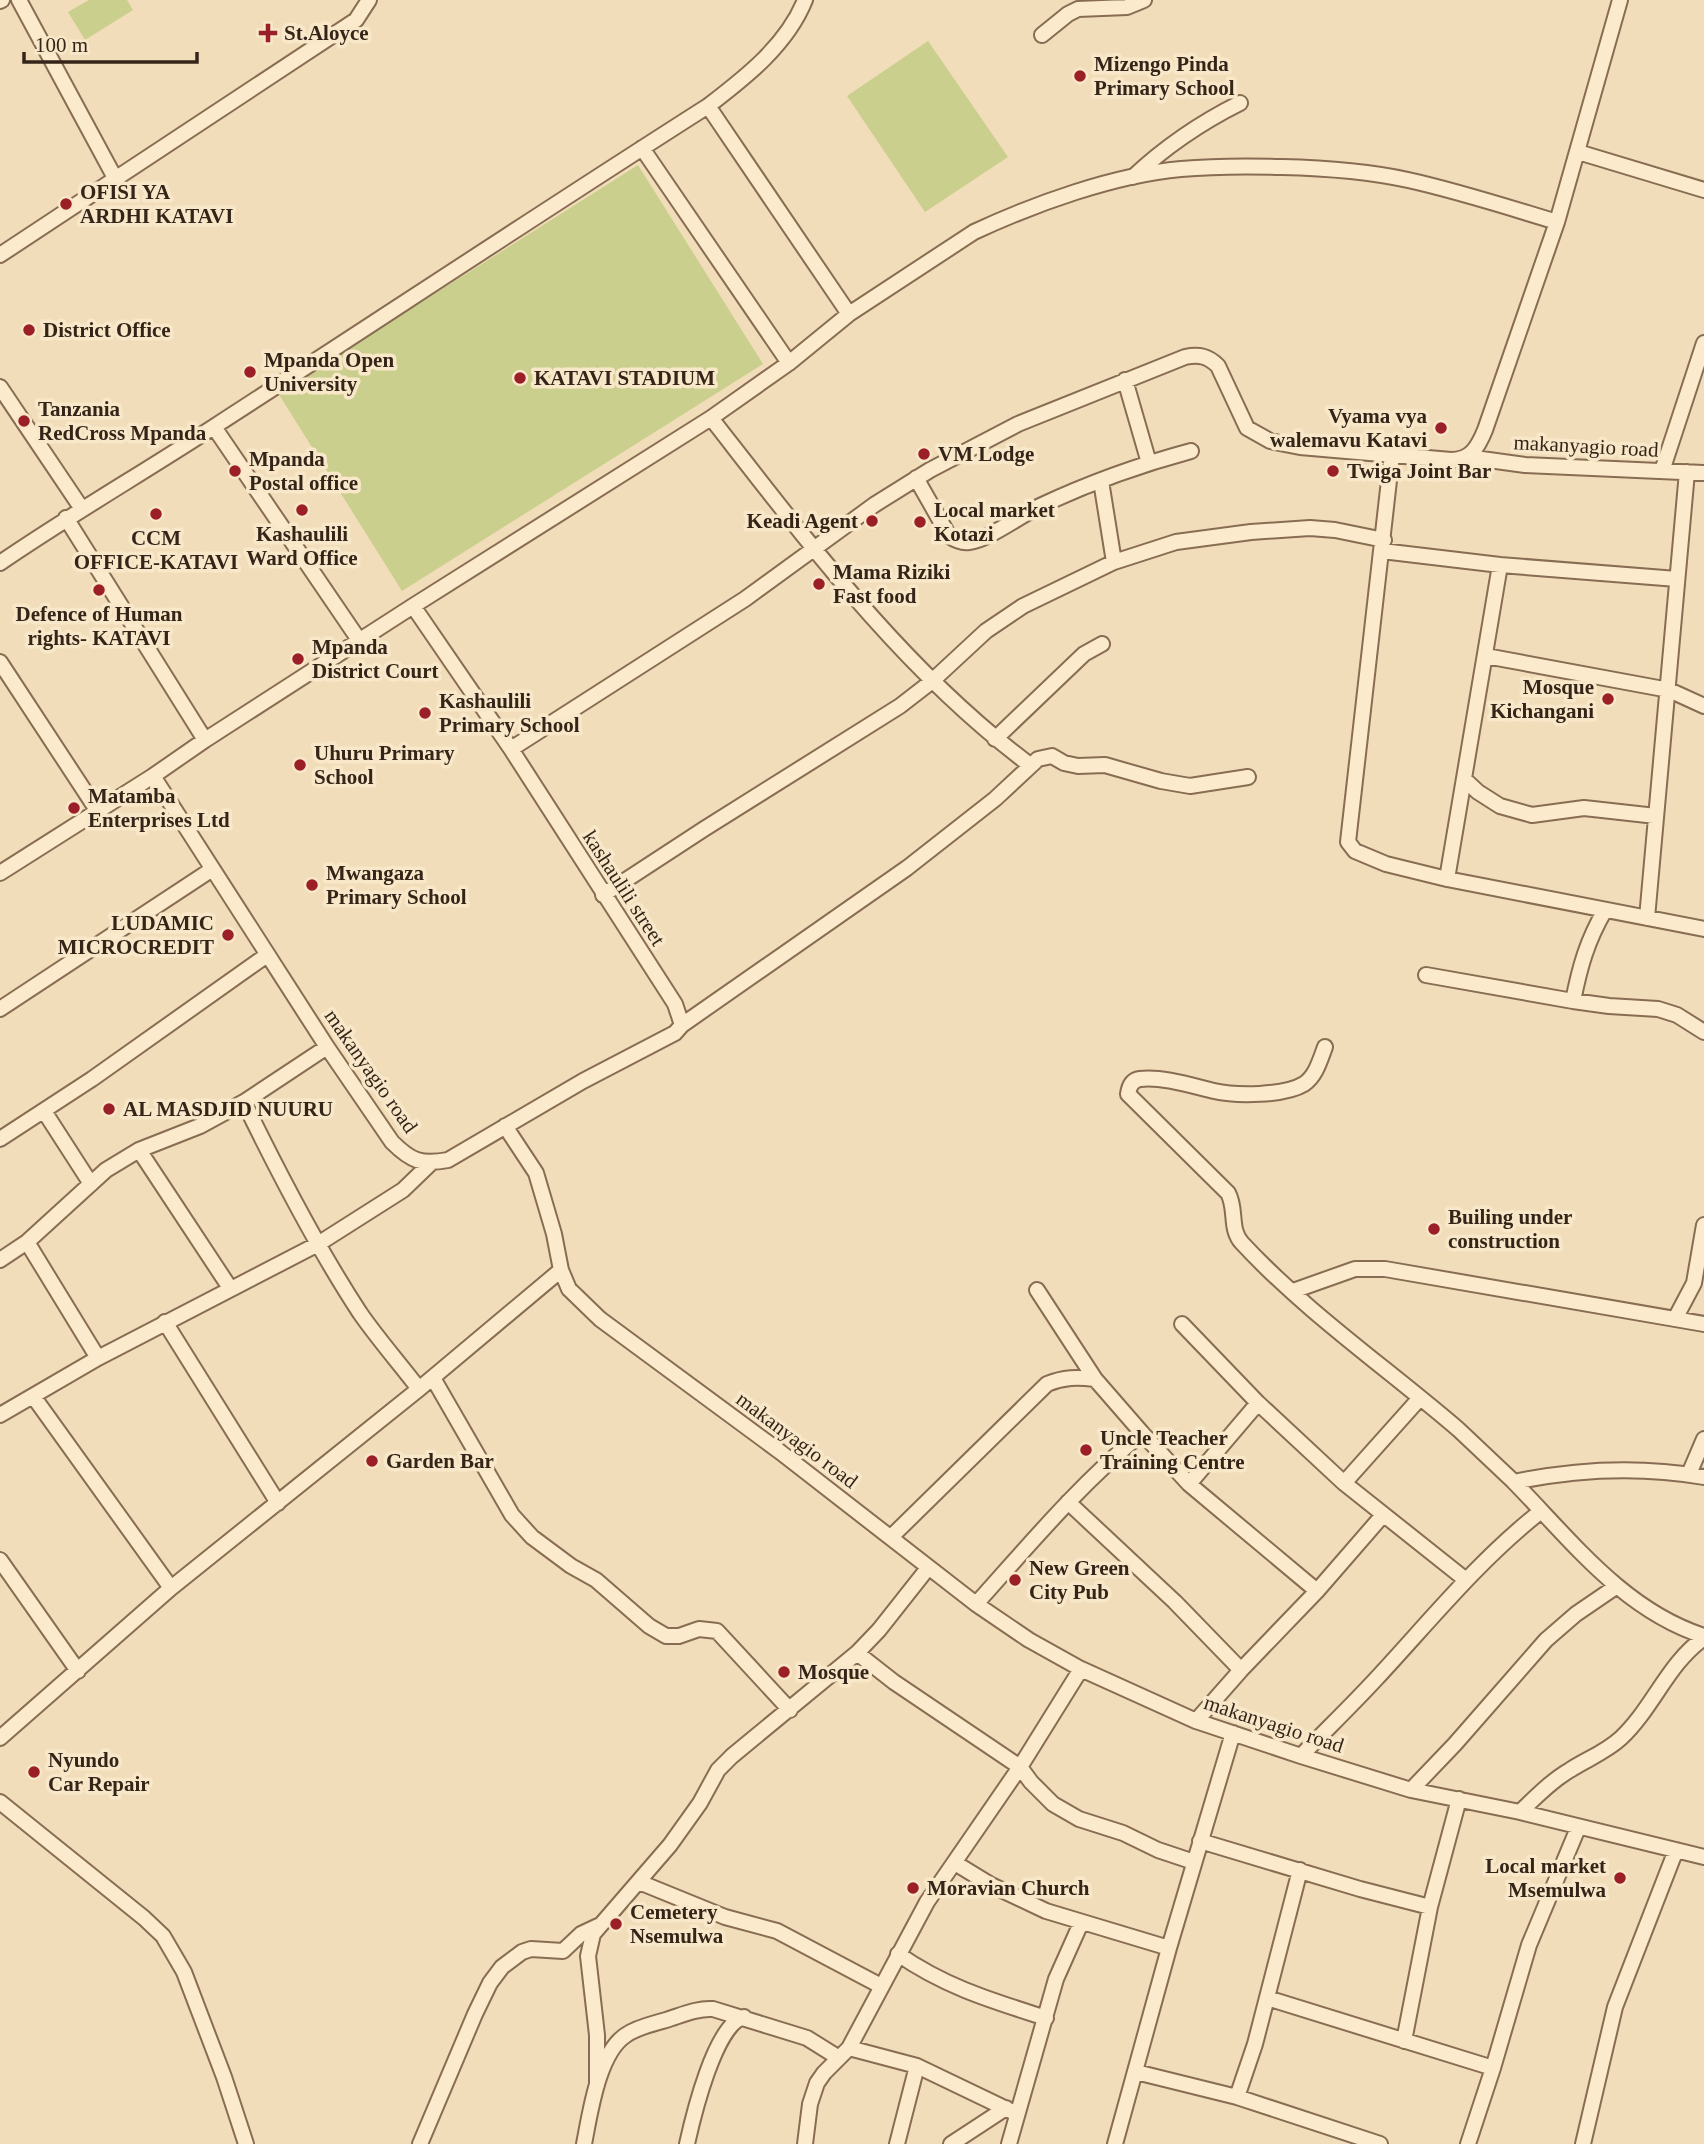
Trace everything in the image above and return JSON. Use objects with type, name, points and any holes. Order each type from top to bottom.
[{"type":"street","points":[[19,0],[115,178]]},
{"type":"street","points":[[0,255],[356,20],[369,0]]},
{"type":"street","points":[[0,563],[708,106],[769,54],[795,24],[806,0]]},
{"type":"street","points":[[1042,35],[1078,9],[1127,6],[1144,0]]},
{"type":"street","points":[[1467,457],[1478,447],[1485,430],[1557,222],[1620,0]]},
{"type":"street","points":[[1133,177],[1158,153],[1187,132],[1240,103]]},
{"type":"street","points":[[708,106],[849,314]]},
{"type":"street","points":[[642,148],[789,363]]},
{"type":"street","points":[[1577,152],[1704,190]]},
{"type":"street","points":[[0,873],[359,640],[711,418],[789,363],[849,314],[974,232],[995,222],[1083,190],[1133,177],[1179,169],[1228,166],[1325,168],[1407,180],[1557,222]]},
{"type":"street","points":[[1662,471],[1704,343]]},
{"type":"street","name":"makanyagio road","points":[[1125,380],[1185,357],[1204,356],[1218,366],[1247,428],[1269,441],[1300,447],[1451,460],[1467,457],[1508,464],[1704,473]]},
{"type":"street","points":[[511,749],[746,599],[863,512],[916,478],[1018,424],[1125,380],[1149,463]]},
{"type":"street","points":[[0,387],[82,509]]},
{"type":"street","points":[[711,418],[814,550],[931,682],[995,739],[1030,765]]},
{"type":"street","points":[[214,427],[359,640]]},
{"type":"street","points":[[1485,430],[1490,450],[1508,464]]},
{"type":"street","points":[[916,478],[949,536],[968,542],[1040,506],[1101,481],[1191,451]]},
{"type":"street","points":[[1392,454],[1348,842],[1355,851],[1367,857],[1447,879],[1704,929]]},
{"type":"street","points":[[1647,918],[1687,472]]},
{"type":"street","points":[[1101,481],[1114,562]]},
{"type":"street","points":[[66,518],[205,740]]},
{"type":"street","points":[[603,895],[704,828],[864,730],[931,682],[986,631],[1023,606],[1114,562],[1176,542],[1271,530],[1335,530],[1383,545],[1500,565],[1678,579]]},
{"type":"street","points":[[1447,879],[1500,565]]},
{"type":"street","name":"kashaulili street","points":[[413,606],[511,749],[675,1004],[682,1025]]},
{"type":"street","points":[[995,739],[1084,654],[1102,644]]},
{"type":"street","points":[[1486,656],[1669,690],[1704,706]]},
{"type":"street","points":[[0,662],[97,810]]},
{"type":"street","points":[[0,1415],[98,1358],[318,1244],[404,1190],[430,1164],[448,1160],[472,1148],[505,1126],[675,1032],[907,868],[995,799],[1038,759],[1052,756],[1070,765],[1105,765],[1161,781],[1190,786],[1248,777]]},
{"type":"street","name":"makanyagio road","points":[[153,776],[211,870],[393,1142],[404,1154],[430,1164]]},
{"type":"street","points":[[1464,779],[1500,806],[1532,815],[1584,808],[1656,816]]},
{"type":"street","points":[[0,1009],[211,870]]},
{"type":"street","points":[[1573,1001],[1582,958],[1591,934],[1605,910]]},
{"type":"street","points":[[0,1139],[267,955]]},
{"type":"street","points":[[1426,975],[1573,1001],[1667,1011],[1704,1032]]},
{"type":"street","points":[[0,1260],[27,1242],[106,1170],[139,1150],[200,1126],[244,1102],[327,1046]]},
{"type":"street","points":[[1325,1047],[1315,1072],[1305,1083],[1286,1092],[1219,1092],[1173,1082],[1136,1079],[1128,1090],[1130,1099],[1228,1193],[1233,1207],[1234,1227],[1241,1241],[1293,1291],[1514,1482],[1580,1553],[1617,1586],[1671,1623],[1704,1637],[1682,1656],[1658,1692],[1620,1738],[1598,1755],[1552,1782],[1520,1812]]},
{"type":"street","points":[[244,1102],[275,1167],[318,1244],[362,1314],[419,1389]]},
{"type":"street","points":[[44,1111],[91,1184]]},
{"type":"street","name":"makanyagio road","points":[[505,1126],[536,1173],[554,1234],[561,1270],[569,1289],[600,1320],[779,1451],[976,1604],[1030,1640],[1081,1669],[1196,1721],[1301,1756],[1411,1790],[1520,1812],[1704,1857]]},
{"type":"street","points":[[139,1150],[230,1288]]},
{"type":"street","points":[[1675,1319],[1694,1283],[1704,1225]]},
{"type":"street","points":[[27,1242],[98,1358]]},
{"type":"street","points":[[1293,1291],[1355,1269],[1385,1269],[1704,1324]]},
{"type":"street","points":[[0,1738],[171,1588],[433,1378],[561,1270]]},
{"type":"street","points":[[1037,1290],[1095,1379],[1189,1484],[1317,1591]]},
{"type":"street","points":[[165,1322],[278,1503]]},
{"type":"street","points":[[1182,1324],[1258,1403],[1344,1483],[1466,1580]]},
{"type":"street","points":[[891,1537],[1047,1384],[1074,1376],[1095,1379]]},
{"type":"street","points":[[433,1378],[520,1527],[571,1566],[607,1589],[649,1626],[661,1633],[672,1637],[699,1629],[717,1631],[790,1710]]},
{"type":"street","points":[[33,1395],[171,1588]]},
{"type":"street","points":[[1344,1483],[1420,1398]]},
{"type":"street","points":[[1189,1484],[1258,1403]]},
{"type":"street","points":[[976,1604],[1068,1502],[1106,1463],[1142,1433]]},
{"type":"street","points":[[1689,1474],[1704,1439]]},
{"type":"street","points":[[1514,1482],[1575,1472],[1635,1471],[1704,1477]]},
{"type":"street","points":[[1068,1502],[1175,1602],[1241,1670]]},
{"type":"street","points":[[1301,1756],[1466,1580],[1540,1512]]},
{"type":"street","points":[[1196,1721],[1317,1591],[1383,1514]]},
{"type":"street","points":[[0,1560],[78,1671]]},
{"type":"street","points":[[420,2144],[475,2014],[490,1983],[502,1967],[522,1952],[564,1951],[581,1934],[598,1926],[670,1845],[701,1803],[718,1770],[857,1653],[879,1630],[928,1568]]},
{"type":"street","points":[[1411,1790],[1546,1640],[1576,1614],[1617,1586]]},
{"type":"street","points":[[857,1653],[894,1682],[1020,1767],[1040,1792],[1054,1804],[1079,1819],[1123,1833],[1158,1850],[1194,1862]]},
{"type":"street","points":[[805,2144],[814,2091],[824,2073],[844,2053],[859,2032],[927,1902],[1020,1767],[1081,1669]]},
{"type":"street","points":[[1115,2144],[1169,1948],[1233,1733]]},
{"type":"street","points":[[1404,2041],[1430,1907],[1459,1799]]},
{"type":"street","points":[[0,1802],[144,1918],[169,1944],[184,1972],[246,2144]]},
{"type":"street","points":[[1468,2144],[1529,1945],[1578,1828]]},
{"type":"street","points":[[1200,1841],[1430,1907]]},
{"type":"street","points":[[1583,2144],[1615,2007],[1676,1850]]},
{"type":"street","points":[[955,1863],[1020,1899],[1081,1923],[1169,1948]]},
{"type":"street","points":[[1237,2096],[1255,2044],[1300,1870]]},
{"type":"street","points":[[639,1882],[725,1917],[777,1930],[881,1986]]},
{"type":"street","points":[[1013,2141],[1012,2111],[1046,2018],[1056,1979],[1081,1923]]},
{"type":"street","points":[[584,2144],[597,2085],[597,2035],[588,1955],[598,1926]]},
{"type":"street","points":[[898,1954],[965,1992],[1046,2018]]},
{"type":"street","points":[[1267,1998],[1493,2068]]},
{"type":"street","points":[[597,2085],[618,2042],[625,2035],[707,2008],[744,2017],[844,2053],[874,2055],[917,2066],[1012,2111]]},
{"type":"street","points":[[687,2144],[710,2063],[733,2023],[744,2017]]},
{"type":"street","points":[[859,2032],[874,2055]]},
{"type":"street","points":[[897,2144],[917,2066]]},
{"type":"street","points":[[1136,2072],[1237,2096],[1380,2144]]},
{"type":"street","points":[[951,2144],[1012,2111]]},
{"type":"green space","points":[[89,0],[127,0],[133,10],[85,40],[68,12]]},
{"type":"green space","points":[[928,41],[1008,157],[925,212],[847,96]]},
{"type":"green space","name":"KATAVI STADIUM","points":[[638,165],[763,364],[402,591],[278,393]]},
{"type":"place","name":"St.Aloyce","points":[[268,33]]},
{"type":"place","name":"Mizengo Pinda Primary School","points":[[1080,76]]},
{"type":"place","name":"OFISI YA ARDHI KATAVI","points":[[66,204]]},
{"type":"place","name":"District Office","points":[[29,330]]},
{"type":"place","name":"Mpanda Open University","points":[[250,372]]},
{"type":"place","name":"KATAVI STADIUM","points":[[520,378]]},
{"type":"place","name":"Tanzania RedCross Mpanda","points":[[24,421]]},
{"type":"place","name":"Vyama vya walemavu Katavi","points":[[1441,428]]},
{"type":"place","name":"VM Lodge","points":[[924,454]]},
{"type":"place","name":"Mpanda Postal office","points":[[235,471]]},
{"type":"place","name":"Twiga Joint Bar","points":[[1333,471]]},
{"type":"place","name":"Kashaulili Ward Office","points":[[302,510]]},
{"type":"place","name":"CCM OFFICE-KATAVI","points":[[156,514]]},
{"type":"place","name":"Keadi Agent","points":[[872,521]]},
{"type":"place","name":"Local market Kotazi","points":[[920,522]]},
{"type":"place","name":"Mama Riziki Fast food","points":[[819,584]]},
{"type":"place","name":"Defence of Human rights- KATAVI","points":[[99,590]]},
{"type":"place","name":"Mpanda District Court","points":[[298,659]]},
{"type":"place","name":"Mosque Kichangani","points":[[1608,699]]},
{"type":"place","name":"Kashaulili Primary School","points":[[425,713]]},
{"type":"place","name":"Uhuru Primary School","points":[[300,765]]},
{"type":"place","name":"Matamba Enterprises Ltd","points":[[74,808]]},
{"type":"place","name":"Mwangaza Primary School","points":[[312,885]]},
{"type":"place","name":"LUDAMIC MICROCREDIT","points":[[228,935]]},
{"type":"place","name":"AL MASDJID NUURU","points":[[109,1109]]},
{"type":"place","name":"Builing under construction","points":[[1434,1229]]},
{"type":"place","name":"Uncle Teacher Training Centre","points":[[1086,1450]]},
{"type":"place","name":"Garden Bar","points":[[372,1461]]},
{"type":"place","name":"New Green City Pub","points":[[1015,1580]]},
{"type":"place","name":"Mosque","points":[[784,1672]]},
{"type":"place","name":"Nyundo Car Repair","points":[[34,1772]]},
{"type":"place","name":"Local market Msemulwa","points":[[1620,1878]]},
{"type":"place","name":"Moravian Church","points":[[913,1888]]},
{"type":"place","name":"Cemetery Nsemulwa","points":[[616,1924]]}]
